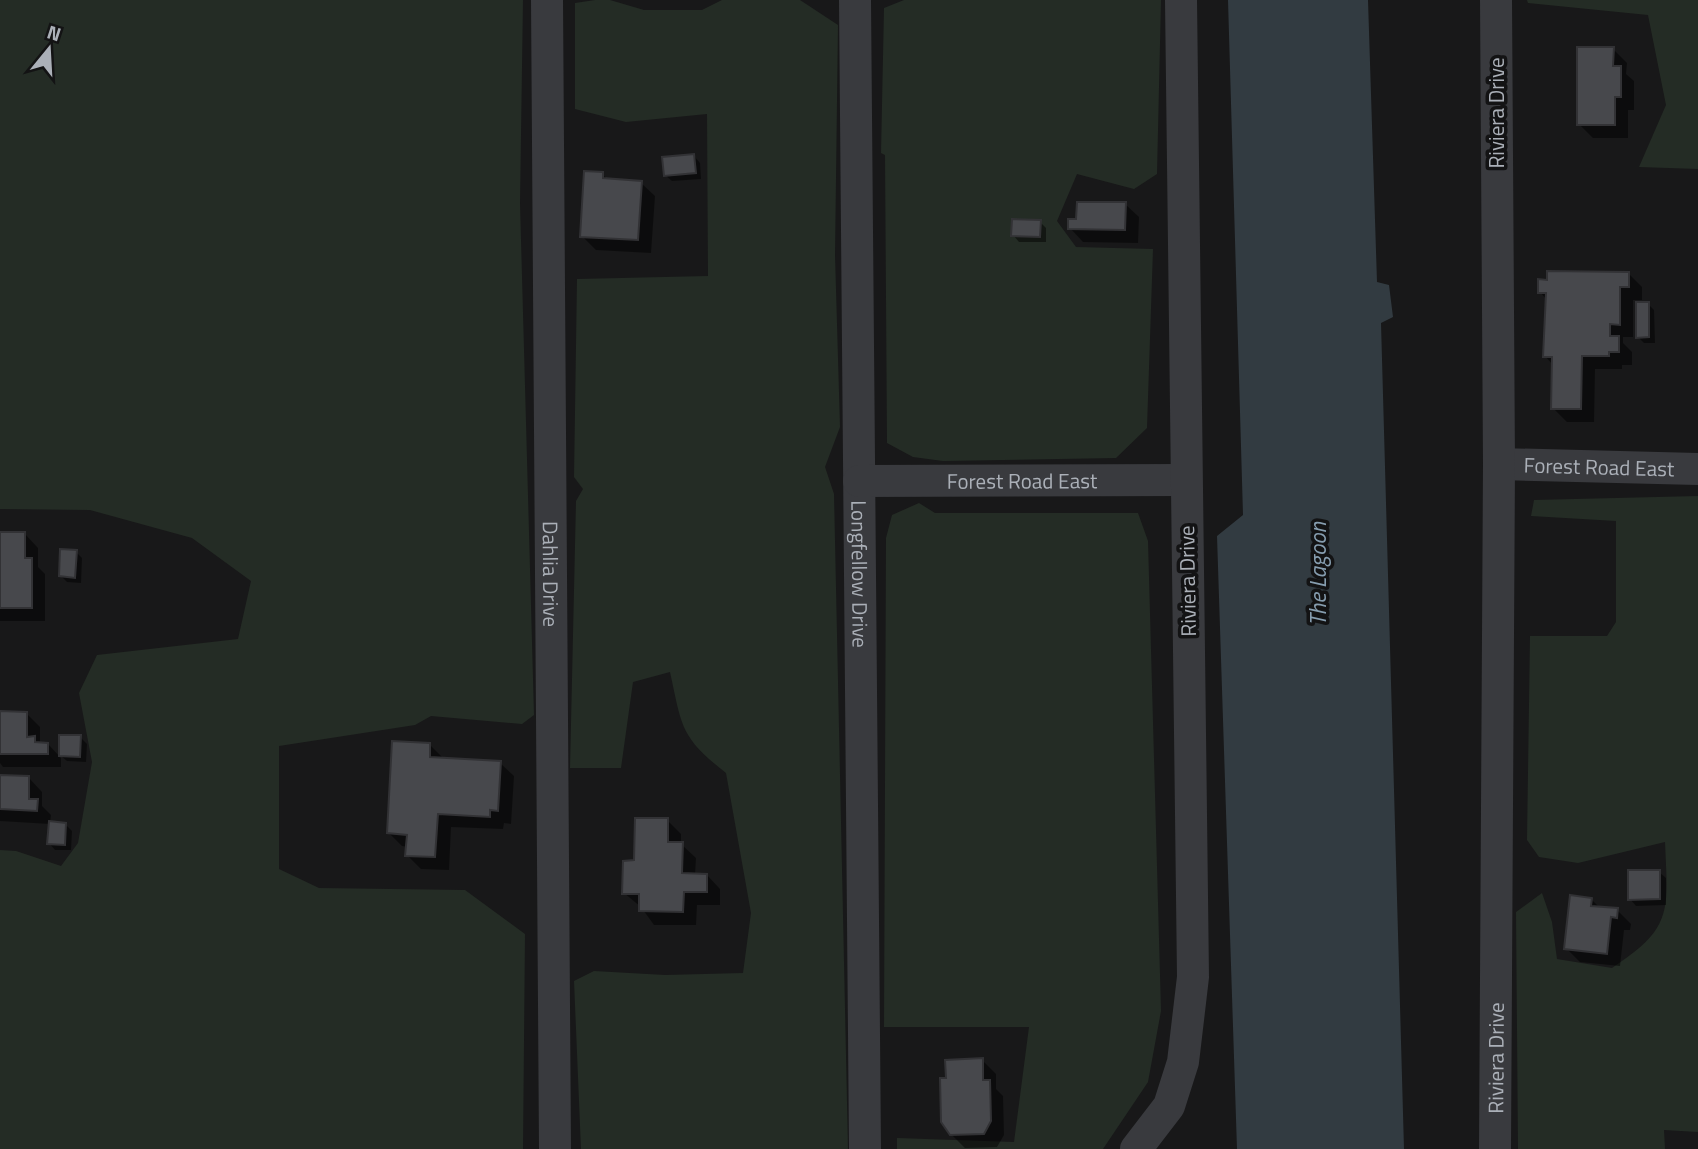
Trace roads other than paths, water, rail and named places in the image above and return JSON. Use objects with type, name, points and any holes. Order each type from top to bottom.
[{"type":"street","name":"Dahlia Drive","points":[[547,0],[555,1149]]},
{"type":"street","name":"Longfellow Drive","points":[[855,0],[865,1149]]},
{"type":"street","name":"Riviera Drive","points":[[1136,1149],[1169,1106],[1183,1062],[1193,977],[1181,0]]},
{"type":"street","name":"Riviera Drive","points":[[1494,1149],[1499,464],[1496,0]]},
{"type":"street","name":"Forest Road East","points":[[1499,464],[1698,469]]},
{"type":"street","name":"Forest Road East","points":[[859,481],[1186,480]]},
{"type":"water","name":"The Lagoon","points":[[1228,0],[1368,0],[1377,282],[1389,285],[1393,317],[1381,323],[1404,1149],[1237,1149],[1217,536],[1243,515]]}]
